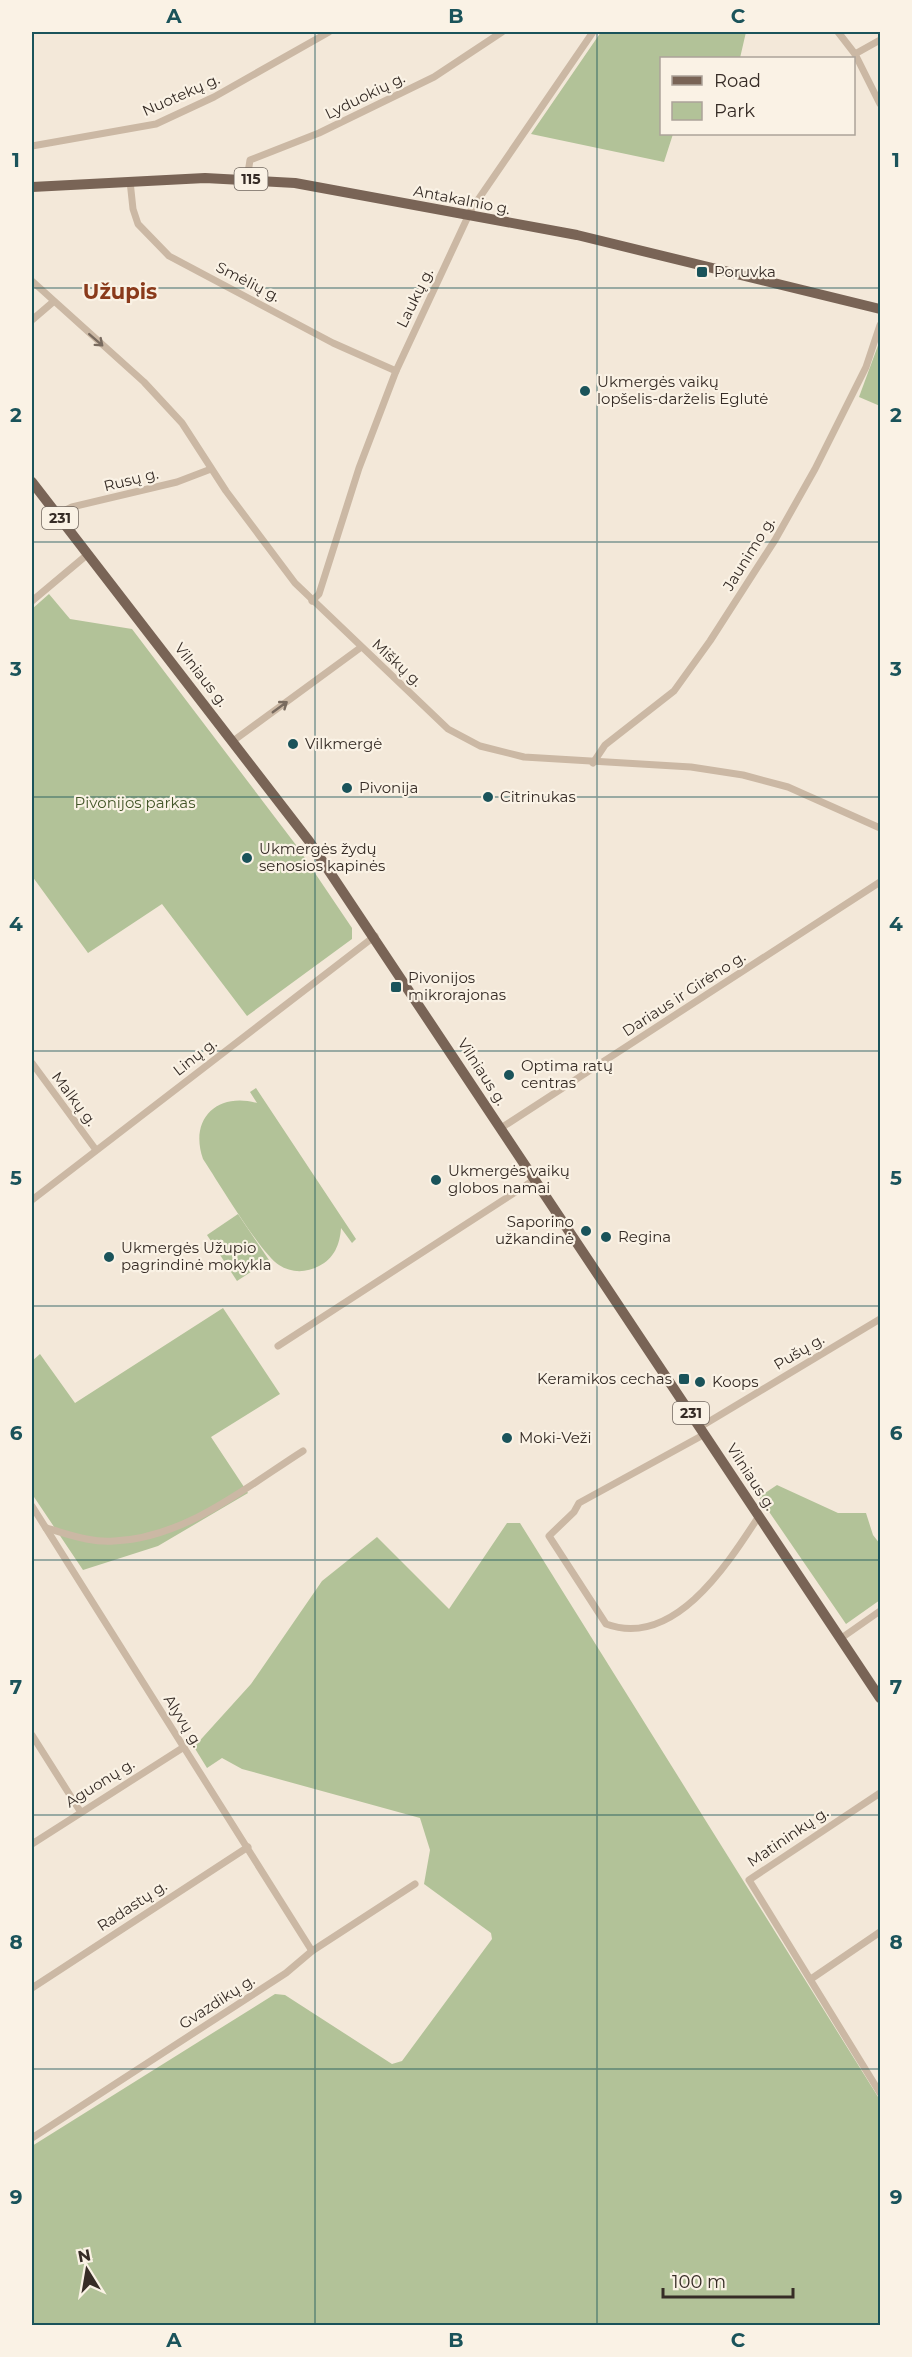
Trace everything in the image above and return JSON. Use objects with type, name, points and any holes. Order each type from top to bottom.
[{"type":"main road","name":"Antakalnio g.","points":[[32,187],[130,181],[247,179],[306,185],[468,217],[577,235],[880,309]]},
{"type":"main road","name":"Vilniaus g.","points":[[32,482],[309,841],[375,936],[534,1180],[880,1698]]},
{"type":"street","name":"Nuotekų g.","points":[[32,146],[156,124],[214,97],[329,32]]},
{"type":"street","name":"Lyduokių g.","points":[[247,179],[250,160],[319,134],[434,77],[502,32]]},
{"type":"street","points":[[838,32],[855,54],[880,104]]},
{"type":"street","name":"Laukų g.","points":[[312,601],[319,594],[359,468],[396,371],[468,217],[590,33]]},
{"type":"street","points":[[855,54],[880,40]]},
{"type":"street","name":"Smėlių g.","points":[[130,181],[133,209],[138,224],[168,256],[333,343],[396,371]]},
{"type":"street","name":"Miškų g.","points":[[32,281],[144,382],[182,423],[269,552],[312,601],[448,729],[480,747],[524,757],[691,767],[743,775],[788,788],[880,828]]},
{"type":"street","points":[[32,320],[53,302]]},
{"type":"street","name":"Jaunimo g.","points":[[593,762],[604,745],[674,691],[710,641],[775,540],[815,469],[866,367],[880,325]]},
{"type":"street","name":"Rusų g.","points":[[57,514],[72,507],[177,482],[211,469]]},
{"type":"street","points":[[32,601],[88,554]]},
{"type":"street","points":[[233,741],[360,648]]},
{"type":"street","name":"Dariaus ir Girėno g.","points":[[501,1128],[880,882]]},
{"type":"street","name":"Linų g.","points":[[32,1200],[375,936]]},
{"type":"street","name":"Malkų g.","points":[[32,1063],[96,1150]]},
{"type":"street","points":[[278,1346],[534,1180]]},
{"type":"street","name":"Pušų g.","points":[[759,1516],[730,1561],[699,1595],[659,1624],[647,1628],[620,1629],[606,1624],[549,1536],[574,1512],[579,1503],[703,1430],[880,1319]]},
{"type":"street","points":[[46,1528],[80,1538],[113,1542],[154,1535],[202,1516],[303,1451]]},
{"type":"street","name":"Alyvų g.","points":[[32,1506],[312,1951]]},
{"type":"street","points":[[840,1640],[880,1611]]},
{"type":"street","points":[[32,1735],[80,1811]]},
{"type":"street","name":"Aguonų g.","points":[[32,1844],[80,1811],[184,1748]]},
{"type":"street","name":"Matininkų g.","points":[[880,1793],[749,1880],[880,2093]]},
{"type":"street","name":"Radastų g.","points":[[32,1988],[248,1847]]},
{"type":"street","name":"Gvazdikų g.","points":[[32,2138],[286,1973],[312,1951],[415,1884]]},
{"type":"street","points":[[811,1979],[880,1932]]},
{"type":"green space","points":[[601,32],[746,32],[740,57],[660,57],[660,135],[673,135],[664,162],[531,134]]},
{"type":"green space","points":[[880,340],[880,406],[859,397]]},
{"type":"green space","name":"Pivonijos parkas","points":[[49,594],[70,619],[132,629],[296,845],[352,928],[352,939],[247,1016],[162,904],[88,953],[32,876],[32,609]]},
{"type":"green space","points":[[256,1088],[356,1239],[352,1243],[341,1228],[338,1245],[329,1259],[309,1270],[288,1270],[271,1258],[228,1199],[203,1159],[200,1132],[203,1121],[219,1105],[230,1101],[257,1103],[250,1092]]},
{"type":"green space","points":[[238,1214],[269,1260],[237,1281],[207,1235]]},
{"type":"green space","points":[[223,1308],[280,1394],[211,1437],[248,1493],[158,1546],[83,1570],[32,1494],[32,1361],[40,1354],[75,1403]]},
{"type":"green space","points":[[777,1485],[838,1513],[866,1513],[873,1535],[880,1544],[880,1600],[846,1624],[759,1497]]},
{"type":"green space","points":[[507,1523],[520,1523],[880,2100],[880,2325],[32,2326],[32,2146],[275,1994],[285,1995],[392,2064],[402,2061],[492,1939],[491,1933],[424,1884],[430,1850],[420,1818],[242,1769],[222,1758],[207,1768],[194,1747],[251,1684],[322,1581],[377,1537],[449,1609]]},
{"type":"place","name":"Poruvka","points":[[702,272]]},
{"type":"place","name":"Ukmergės vaikų lopšelis-darželis Eglutė","points":[[585,391]]},
{"type":"place","name":"Vilkmergė","points":[[293,744]]},
{"type":"place","name":"Pivonija","points":[[347,788]]},
{"type":"place","name":"Citrinukas","points":[[488,797]]},
{"type":"place","name":"Ukmergės žydų senosios kapinės","points":[[247,858]]},
{"type":"place","name":"Pivonijos mikrorajonas","points":[[396,987]]},
{"type":"place","name":"Optima ratų centras","points":[[509,1075]]},
{"type":"place","name":"Ukmergės vaikų globos namai","points":[[436,1180]]},
{"type":"place","name":"Saporino užkandinė","points":[[586,1231]]},
{"type":"place","name":"Regina","points":[[606,1237]]},
{"type":"place","name":"Ukmergės Užupio pagrindinė mokykla","points":[[109,1257]]},
{"type":"place","name":"Keramikos cechas","points":[[684,1379]]},
{"type":"place","name":"Koops","points":[[700,1382]]},
{"type":"place","name":"Moki-Veži","points":[[507,1438]]},
{"type":"district","name":"Užupis","points":[[120,292]]}]
